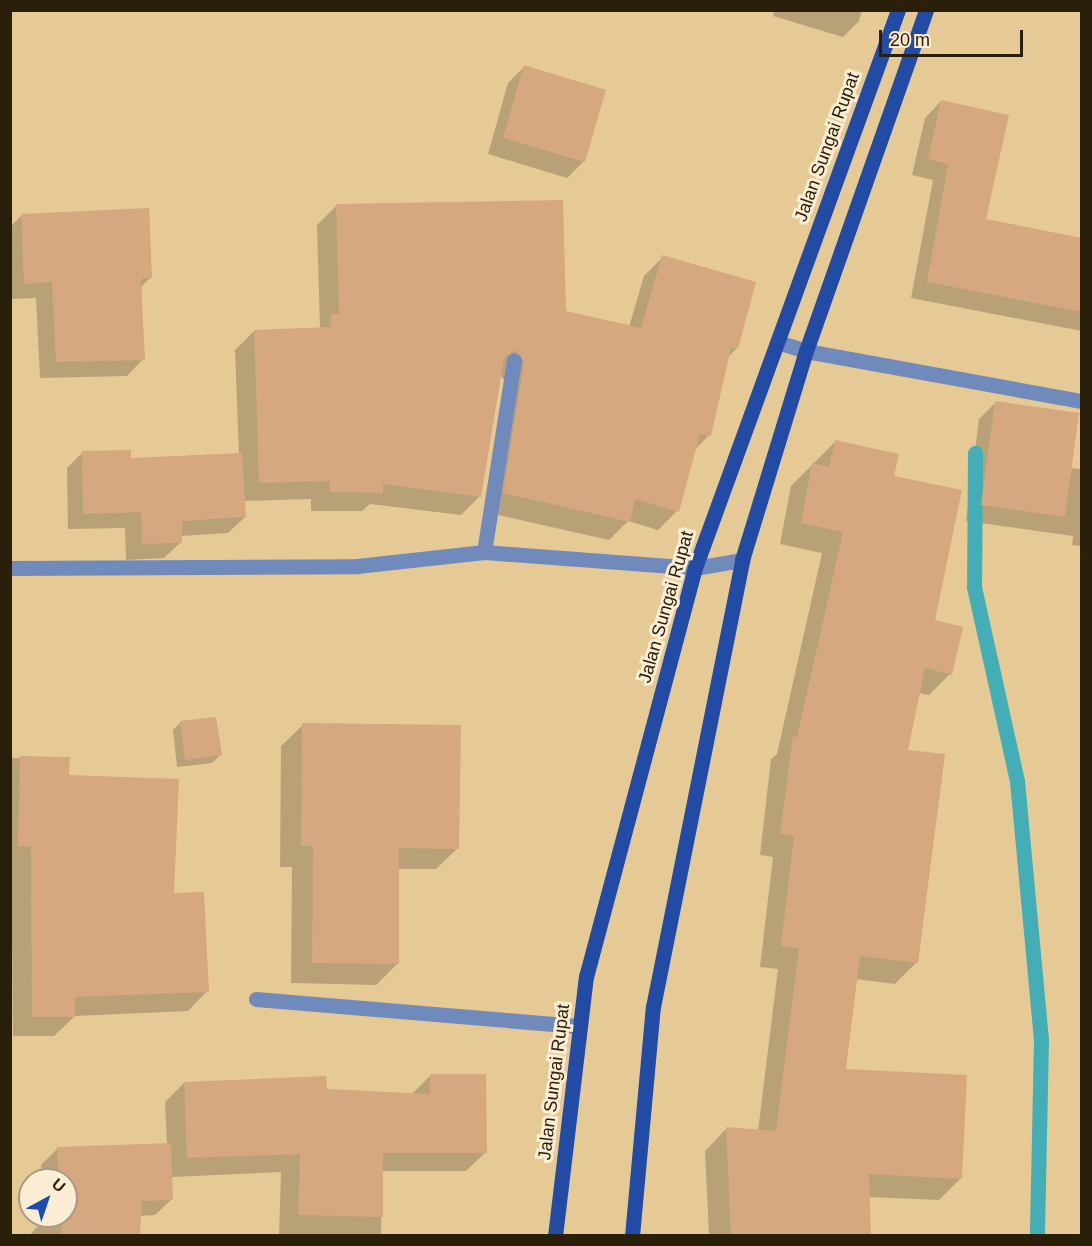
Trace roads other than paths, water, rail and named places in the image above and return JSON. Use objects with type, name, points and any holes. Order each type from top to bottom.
[{"type":"main road","name":"Jalan Sungai Rupat","points":[[555,1236],[586,977],[695,568],[898,10]]},
{"type":"main road","points":[[632,1236],[653,1007],[742,560],[806,351],[926,10]]},
{"type":"street","points":[[777,342],[806,351],[1082,401]]},
{"type":"street","points":[[484,552],[514,360]]},
{"type":"street","points":[[10,568],[357,566],[484,552],[695,568],[742,560]]},
{"type":"street","points":[[256,999],[580,1026]]},
{"type":"waterway","points":[[975,453],[974,587],[1017,781],[1041,1040],[1037,1236]]}]
